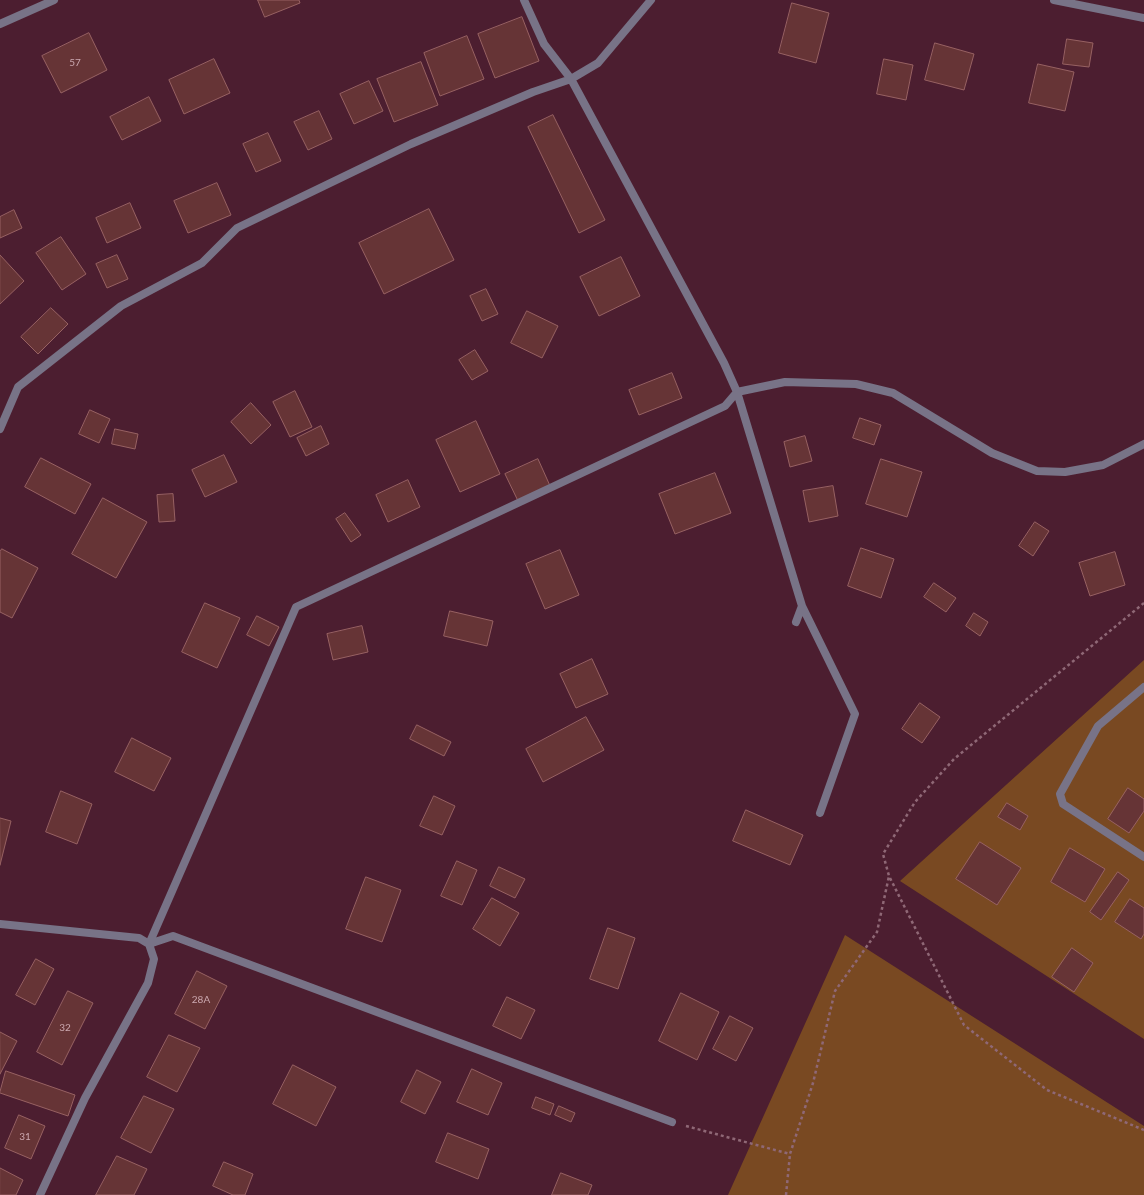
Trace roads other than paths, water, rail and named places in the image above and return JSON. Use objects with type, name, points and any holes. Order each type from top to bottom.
[{"type":"street","points":[[0,24],[54,0]]},
{"type":"street","points":[[524,0],[544,44],[571,79],[724,363],[737,392],[802,606],[855,714],[820,813]]},
{"type":"street","points":[[0,429],[18,387],[121,306],[202,263],[237,228],[411,144],[533,92],[571,79],[598,63],[651,0]]},
{"type":"street","points":[[1054,0],[1068,1],[1144,18]]},
{"type":"street","points":[[149,944],[296,607],[725,406],[737,392],[785,382],[856,384],[893,393],[992,453],[1037,471],[1065,472],[1103,465],[1144,444]]},
{"type":"street","points":[[796,622],[802,606]]},
{"type":"street","points":[[1144,687],[1098,726],[1060,794],[1063,804],[1144,857]]},
{"type":"street","points":[[0,924],[139,938],[149,944],[154,959],[148,983],[85,1098],[40,1195]]},
{"type":"street","points":[[149,944],[173,936],[672,1122]]}]
